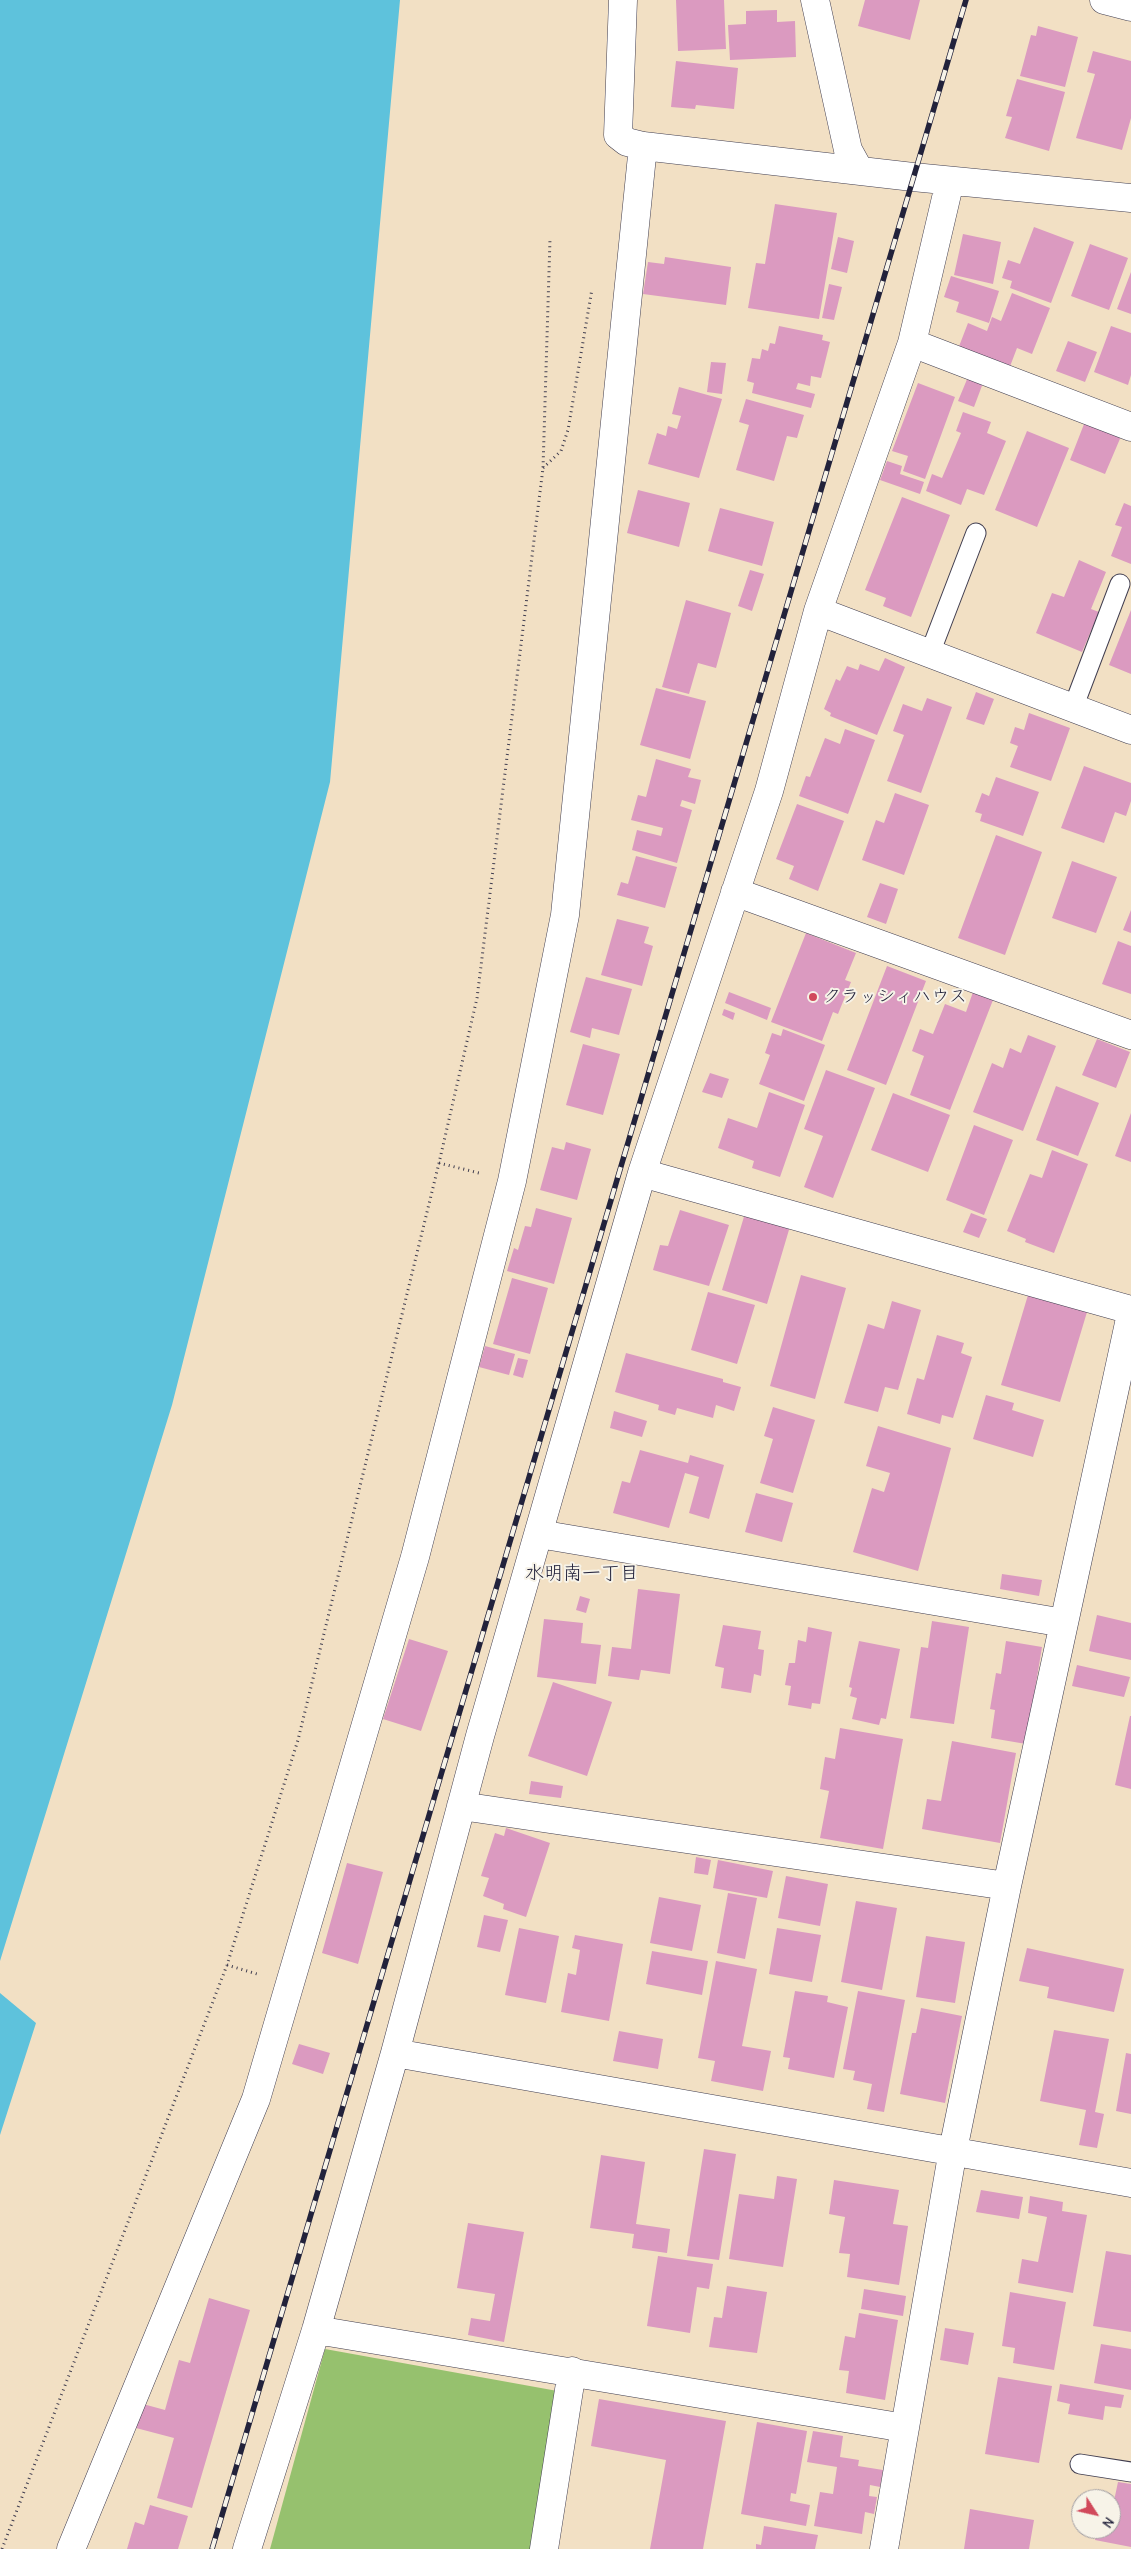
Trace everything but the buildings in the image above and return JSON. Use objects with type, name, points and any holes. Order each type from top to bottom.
[{"type":"street","points":[[623,0],[618,135],[627,142],[643,146],[950,181],[1131,198]]},
{"type":"street","points":[[815,0],[848,150],[859,170]]},
{"type":"street","points":[[1104,0],[1131,7]]},
{"type":"street","points":[[72,2549],[256,2099],[415,1557],[512,1180],[565,915],[643,146]]},
{"type":"street","points":[[248,2549],[316,2330],[642,1172],[769,791],[818,611],[912,343],[950,181]]},
{"type":"street","points":[[912,343],[1131,426]]},
{"type":"street","points":[[818,611],[1131,730]]},
{"type":"street","points":[[735,892],[1131,1034]]},
{"type":"street","points":[[642,1172],[1131,1310]]},
{"type":"street","points":[[884,2549],[953,2150],[1007,1886],[1131,1314]]},
{"type":"street","points":[[539,1534],[1064,1623]]},
{"type":"street","points":[[462,1806],[1007,1886]]},
{"type":"street","points":[[395,2053],[953,2150],[1131,2183]]},
{"type":"street","points":[[316,2330],[905,2428]]},
{"type":"street","points":[[544,2549],[572,2372]]},
{"type":"lane","points":[[930,654],[976,533]]},
{"type":"lane","points":[[1073,708],[1120,584]]},
{"type":"lane","points":[[1080,2464],[1131,2472]]},
{"type":"path","points":[[2,2549],[230,1955],[298,1740],[439,1163],[477,998],[543,468],[550,239]]},
{"type":"path","points":[[543,468],[561,451],[568,430],[593,282]]},
{"type":"path","points":[[439,1163],[512,1180]]},
{"type":"green space","points":[[325,2349],[563,2392],[532,2549],[270,2549]]},
{"type":"water","points":[[0,0],[400,0],[330,782],[172,1405],[0,1961]]},
{"type":"water","points":[[0,1993],[36,2023],[0,2135]]},
{"type":"railway","points":[[212,2549],[966,0]]},
{"type":"place","name":"クラッシィハウス","points":[[813,997]]},
{"type":"district","name":"水明南一丁目","points":[[582,1574]]}]
